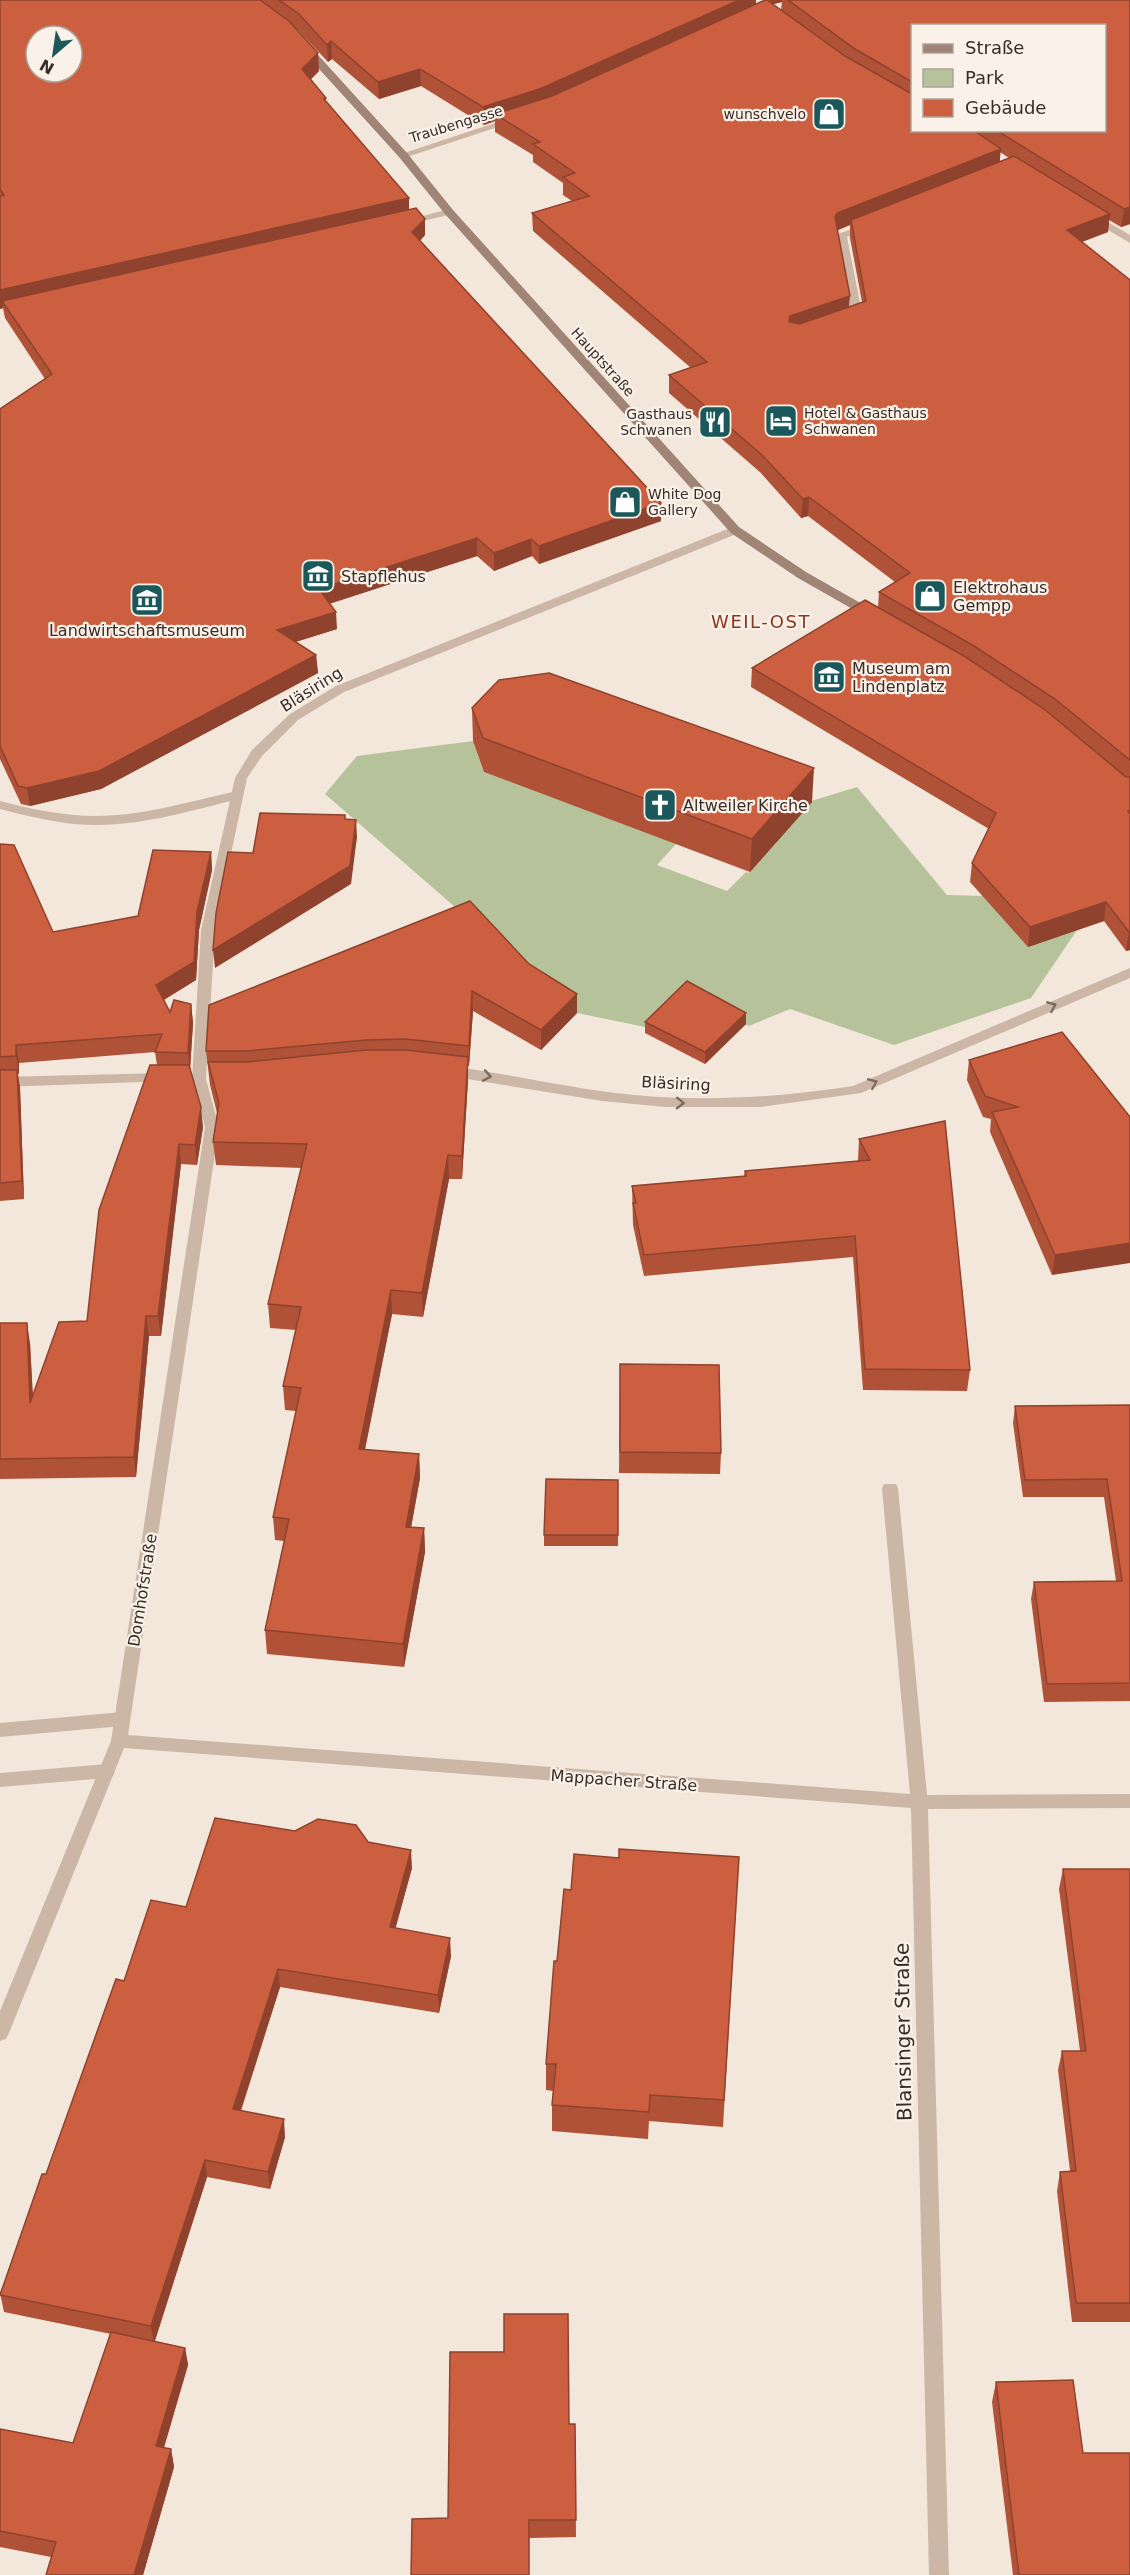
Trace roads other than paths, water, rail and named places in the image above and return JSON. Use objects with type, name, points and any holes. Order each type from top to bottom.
[{"type":"street","name":"Hauptstraße","points":[[295,35],[403,155],[449,212],[735,530],[802,574],[886,623]]},
{"type":"street","name":"Traubengasse","points":[[403,155],[524,117]]},
{"type":"street","points":[[1081,210],[1130,240]]},
{"type":"street","points":[[392,225],[449,212]]},
{"type":"street","points":[[836,324],[857,318],[841,236],[884,218]]},
{"type":"street","name":"Bläsiring","points":[[212,1127],[193,1078],[208,930],[241,777],[257,753],[294,717],[340,689],[735,530]]},
{"type":"street","points":[[0,805],[45,816],[126,819],[237,795]]},
{"type":"street","name":"Bläsiring","points":[[437,1070],[602,1096],[672,1103],[740,1104],[810,1098],[856,1090],[1130,973]]},
{"type":"street","points":[[0,1082],[133,1077],[193,1078]]},
{"type":"street","name":"Domhofstraße","points":[[0,2033],[119,1741],[212,1127]]},
{"type":"street","name":"Blansinger Straße","points":[[890,1488],[920,1802],[939,2575]]},
{"type":"street","points":[[0,1730],[122,1719]]},
{"type":"street","name":"Mappacher Straße","points":[[119,1741],[920,1802],[1130,1801]]},
{"type":"street","points":[[0,1780],[107,1771]]},
{"type":"place","name":"wunschvelo","points":[[829,114]]},
{"type":"place","name":"Hotel & Gasthaus Schwanen","points":[[781,421]]},
{"type":"place","name":"Gasthaus Schwanen","points":[[715,422]]},
{"type":"place","name":"White Dog Gallery","points":[[625,502]]},
{"type":"place","name":"Stapflehus","points":[[318,576]]},
{"type":"place","name":"Elektrohaus Gempp","points":[[930,596]]},
{"type":"place","name":"Landwirtschaftsmuseum","points":[[147,600]]},
{"type":"place","name":"Museum am Lindenplatz","points":[[829,677]]},
{"type":"place","name":"Altweiler Kirche","points":[[660,805]]},
{"type":"district","name":"WEIL-OST","points":[[761,622]]}]
